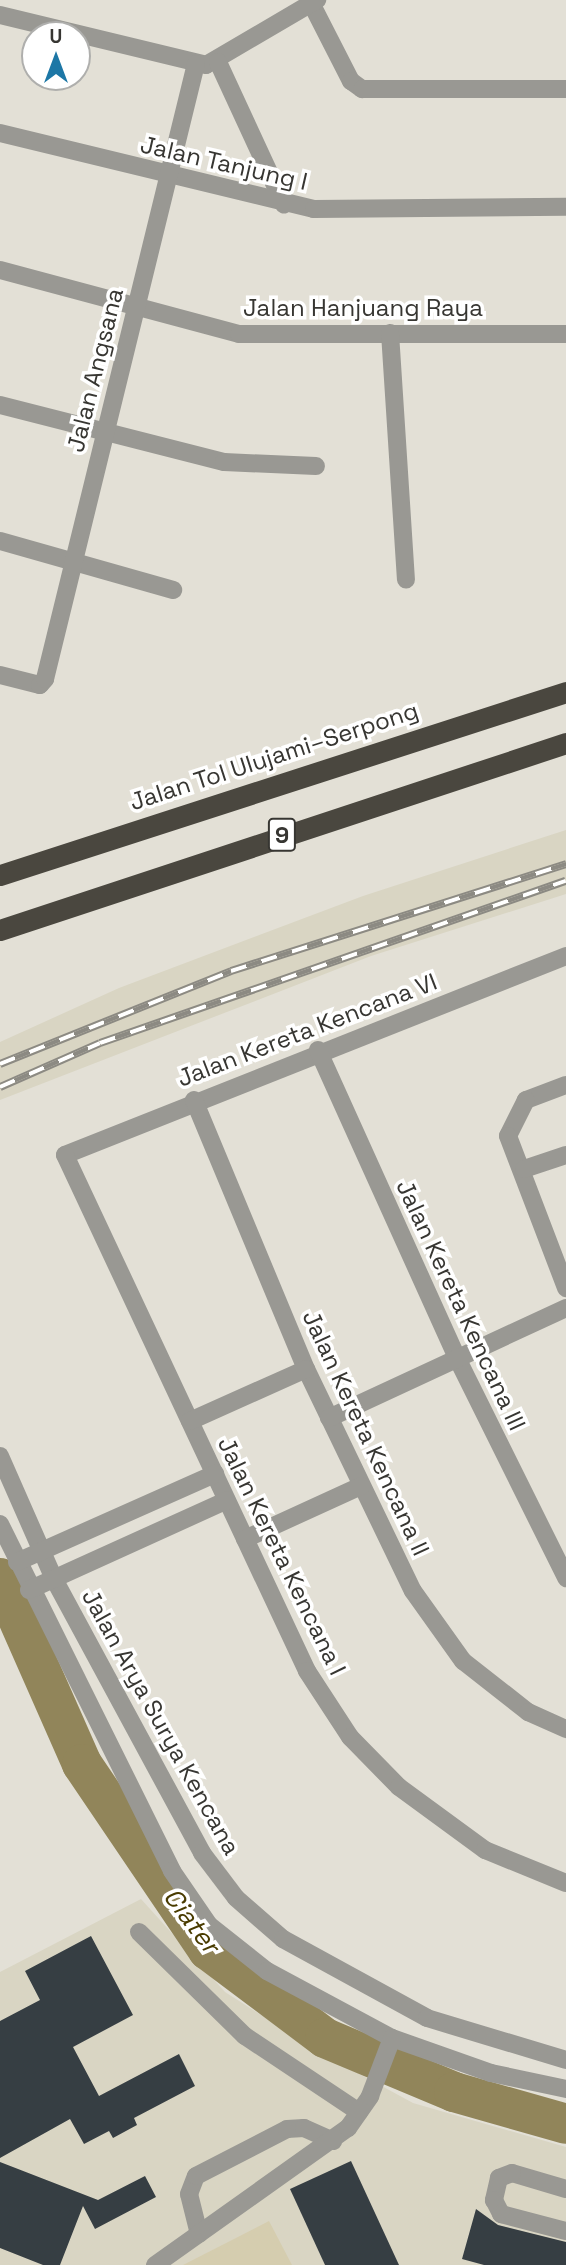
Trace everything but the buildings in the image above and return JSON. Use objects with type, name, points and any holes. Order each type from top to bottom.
[{"type":"highway","name":"Jalan Tol Ulujami–Serpong","points":[[0,875],[566,692]]},
{"type":"highway","name":"9","points":[[0,930],[566,743]]},
{"type":"street","points":[[0,15],[197,64],[218,62],[314,2],[351,80],[362,89],[566,89]]},
{"type":"street","points":[[218,62],[284,205]]},
{"type":"street","name":"Jalan Angsana","points":[[0,675],[40,685],[197,64]]},
{"type":"street","name":"Jalan Tanjung I","points":[[0,133],[284,205],[566,207]]},
{"type":"street","name":"Jalan Hanjuang Raya","points":[[0,270],[239,334],[566,334]]},
{"type":"street","points":[[390,333],[406,579]]},
{"type":"street","points":[[0,405],[224,462],[316,466]]},
{"type":"street","points":[[0,541],[173,590]]},
{"type":"street","name":"Jalan Kereta Kencana VI","points":[[66,1154],[318,1050],[566,956]]},
{"type":"street","name":"Jalan Kereta Kencana III","points":[[318,1050],[457,1358],[566,1578]]},
{"type":"street","points":[[566,1084],[526,1100],[512,1123],[510,1150],[524,1169],[566,1288]]},
{"type":"street","name":"Jalan Kereta Kencana II","points":[[194,1100],[306,1369],[360,1486],[413,1591],[463,1661],[528,1712],[566,1728]]},
{"type":"street","name":"Jalan Kereta Kencana I","points":[[66,1154],[307,1671],[350,1737],[399,1787],[485,1850],[566,1883]]},
{"type":"street","points":[[524,1169],[566,1155]]},
{"type":"street","points":[[329,1418],[566,1308]]},
{"type":"street","points":[[190,1421],[306,1369]]},
{"type":"street","name":"Jalan Arya Surya Kencana","points":[[0,1456],[54,1579],[202,1853],[259,1921],[427,2018],[566,2060]]},
{"type":"street","points":[[17,1562],[215,1474]]},
{"type":"street","points":[[245,1539],[360,1486]]},
{"type":"street","points":[[29,1590],[227,1500]]},
{"type":"street","points":[[0,1524],[29,1590],[172,1871],[209,1925],[267,1970],[391,2038],[459,2064],[566,2089]]},
{"type":"street","points":[[139,1932],[245,2036],[359,2112]]},
{"type":"street","points":[[155,2265],[333,2141],[359,2112],[373,2089],[391,2038]]},
{"type":"street","points":[[199,2234],[189,2194],[196,2176],[287,2129],[304,2128],[333,2141]]},
{"type":"street","points":[[566,2189],[512,2173],[499,2178],[494,2200],[501,2214],[566,2231]]},
{"type":"shaded area","points":[[566,830],[566,894],[371,956],[0,1100],[0,1042],[119,988],[363,896]]},
{"type":"shaded area","points":[[141,1899],[225,1992],[319,2052],[413,2103],[566,2147],[566,2265],[0,2265],[0,1972]]},
{"type":"shaded area","points":[[269,2221],[292,2265],[183,2265]]},
{"type":"waterway","name":"Ciater","points":[[0,1578],[82,1764],[208,1950],[325,2038],[454,2092],[566,2124]]},
{"type":"railway","points":[[0,1064],[231,971],[566,864]]},
{"type":"railway","points":[[0,1087],[100,1043],[566,881]]}]
